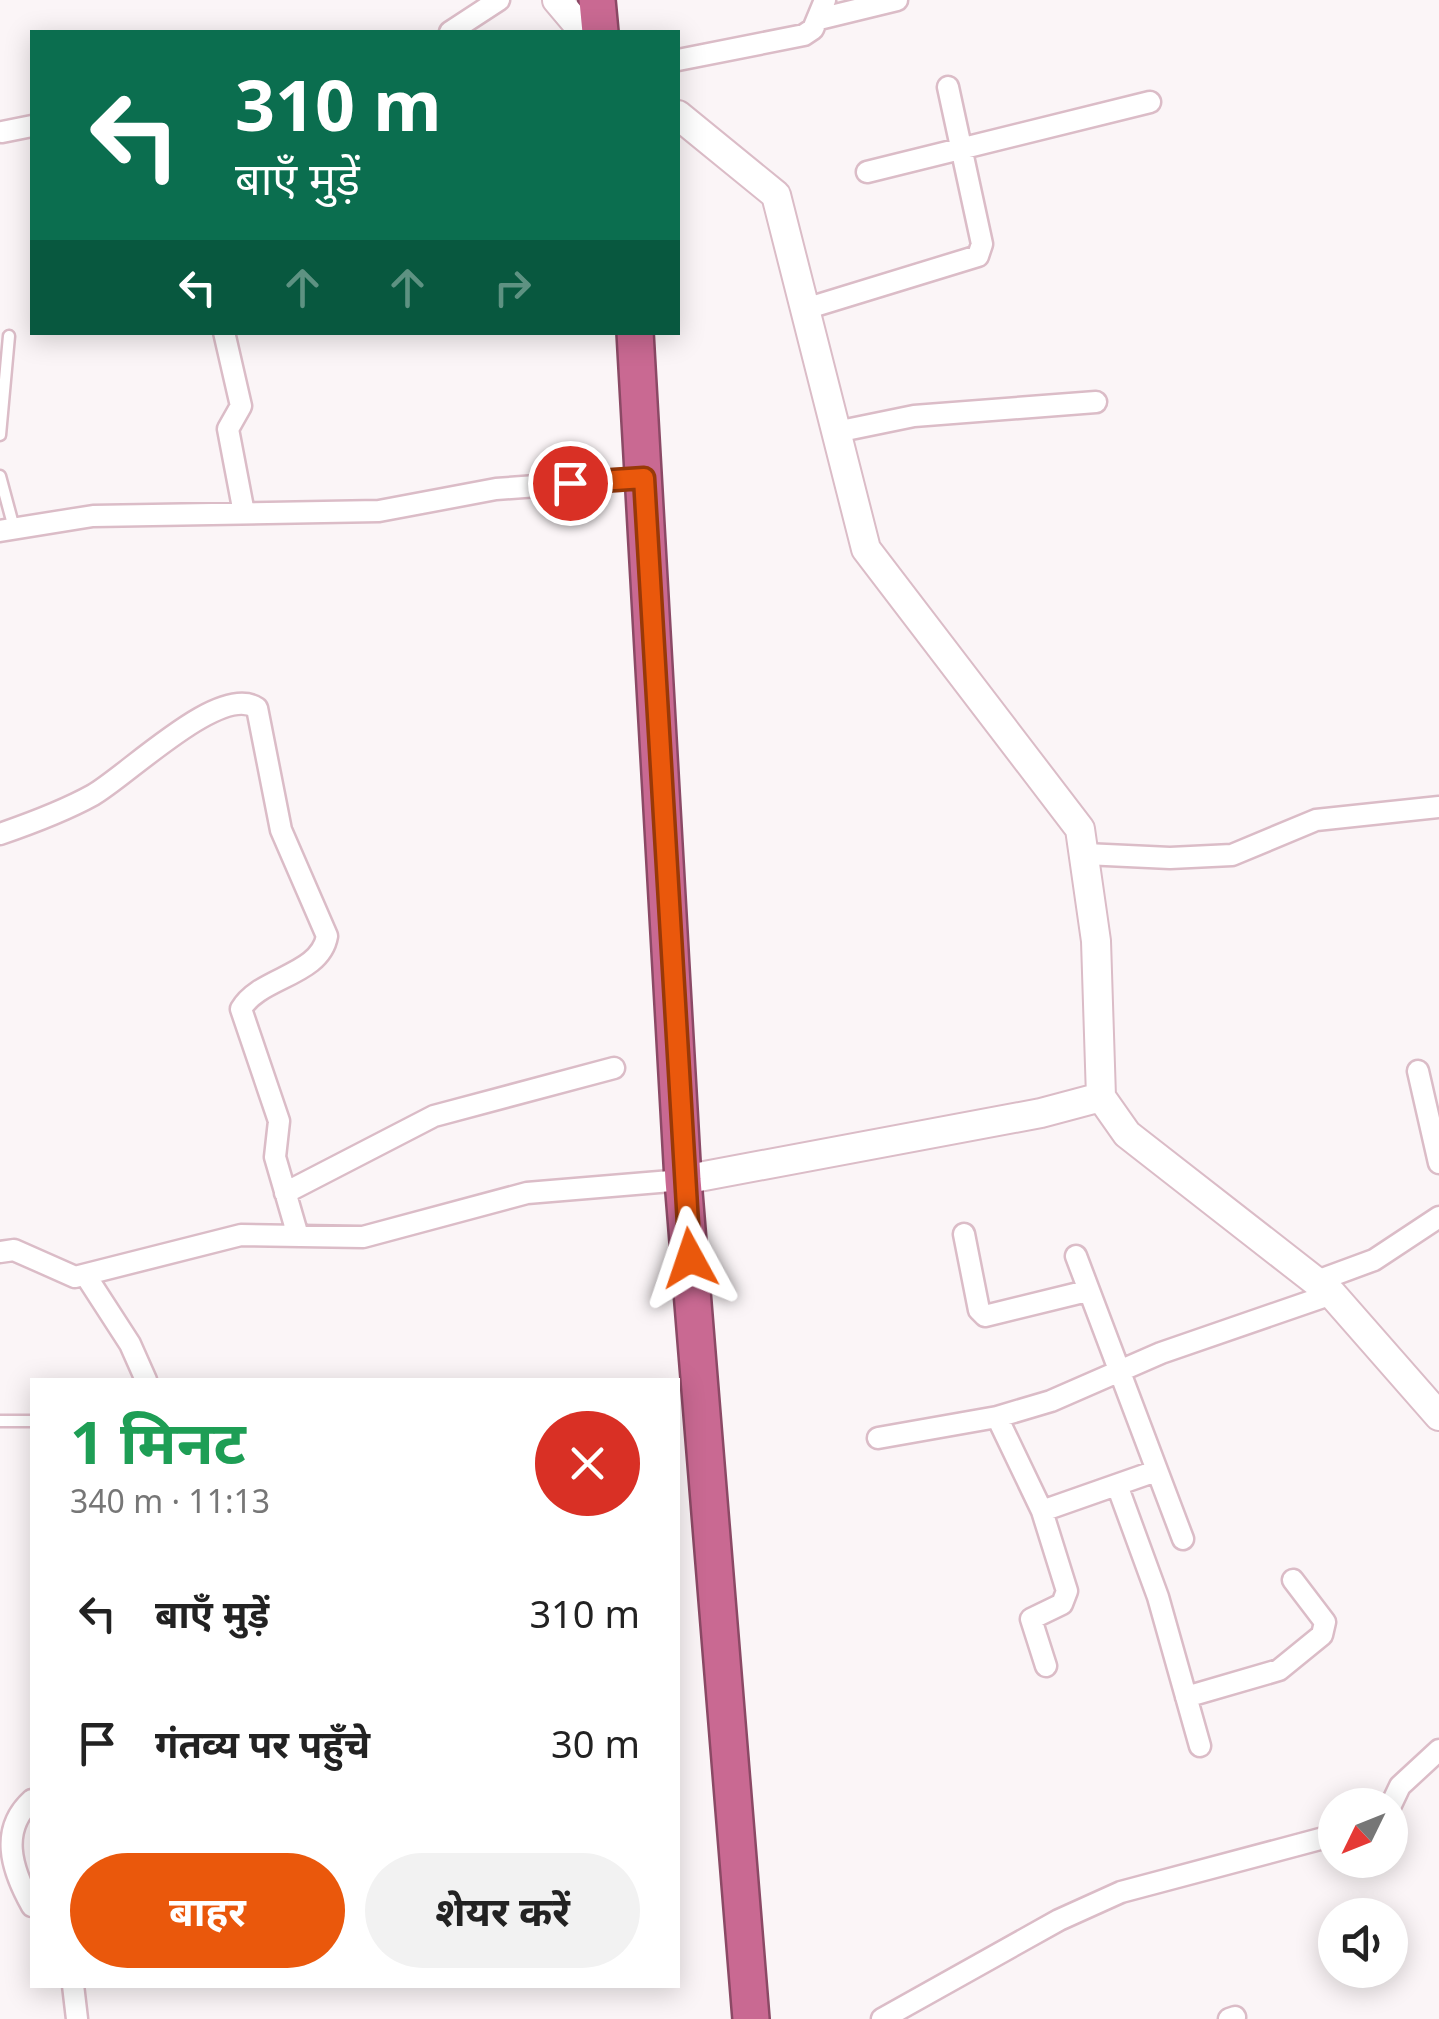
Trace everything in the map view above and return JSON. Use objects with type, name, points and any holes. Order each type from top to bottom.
[{"type":"highway","points":[[597,0],[600,30]]},
{"type":"highway","points":[[635,335],[683,1180],[751,2019]]},
{"type":"main road","points":[[557,0],[582,30]]},
{"type":"main road","points":[[680,117],[776,195],[866,548],[1084,847],[1096,941],[1101,1097],[1127,1134],[1324,1287],[1439,1416]]},
{"type":"main road","points":[[683,1180],[1041,1113],[1101,1097]]},
{"type":"street","points":[[453,30],[499,0]]},
{"type":"street","points":[[680,60],[804,35],[822,9],[898,0]]},
{"type":"street","points":[[804,309],[978,256],[982,244],[948,87]]},
{"type":"street","points":[[866,172],[964,151],[1150,102]]},
{"type":"street","points":[[2,132],[30,126]]},
{"type":"street","points":[[225,335],[241,406],[228,432],[244,513]]},
{"type":"street","points":[[836,432],[951,412],[1096,402]]},
{"type":"street","points":[[7,530],[93,516],[379,511],[496,490],[644,478]]},
{"type":"street","points":[[0,834],[91,796],[205,714],[236,704],[258,708],[281,830],[326,936],[313,959],[250,998],[241,1009],[279,1121],[275,1157],[298,1236]]},
{"type":"street","points":[[1084,847],[1222,856],[1316,820],[1439,807]]},
{"type":"street","points":[[285,1193],[434,1116],[614,1068]]},
{"type":"street","points":[[1418,1071],[1439,1164]]},
{"type":"street","points":[[0,1252],[14,1250],[64,1274],[86,1276],[241,1235],[363,1237],[527,1194],[683,1180]]},
{"type":"street","points":[[878,1438],[998,1416],[1051,1401],[1324,1287],[1439,1217]]},
{"type":"street","points":[[964,1234],[984,1316],[1088,1291]]},
{"type":"street","points":[[1076,1256],[1183,1539]]},
{"type":"street","points":[[86,1276],[130,1344],[145,1378]]},
{"type":"street","points":[[998,1416],[1042,1511],[1067,1591],[1062,1604],[1031,1620],[1046,1666]]},
{"type":"street","points":[[1042,1511],[1156,1471]]},
{"type":"street","points":[[1117,1485],[1158,1596],[1200,1746]]},
{"type":"street","points":[[1186,1697],[1279,1670],[1322,1635],[1325,1622],[1293,1580]]},
{"type":"street","points":[[1399,1788],[1439,1750]]},
{"type":"street","points":[[30,1801],[9,1816],[2,1835],[10,1867],[30,1902]]},
{"type":"street","points":[[882,2019],[1091,1904],[1122,1892],[1318,1840]]},
{"type":"street","points":[[73,1988],[77,2019]]},
{"type":"lane","points":[[0,435],[8,336]]},
{"type":"lane","points":[[0,476],[7,530]]},
{"type":"lane","points":[[0,1420],[30,1421]]},
{"type":"route","points":[[570,483],[644,478],[690,1258]]}]
